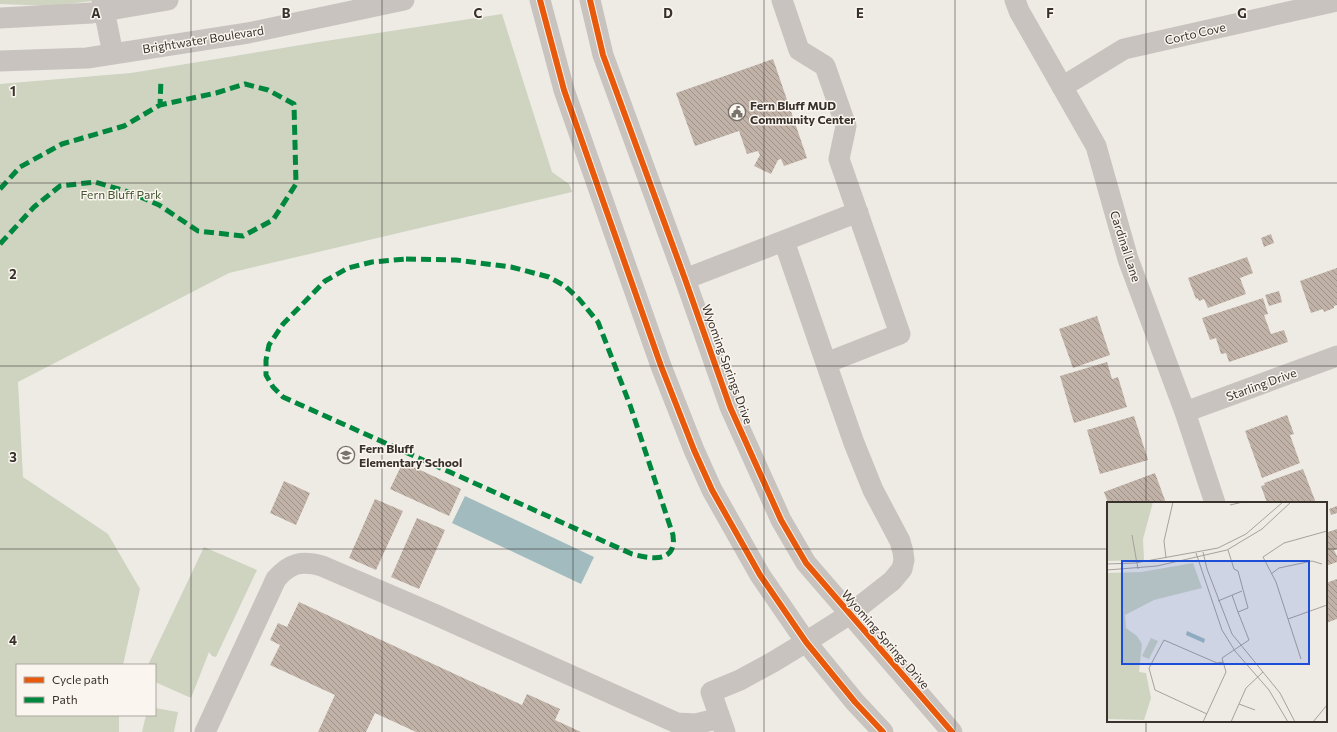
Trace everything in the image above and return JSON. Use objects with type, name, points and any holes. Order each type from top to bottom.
[{"type":"street","points":[[0,18],[92,13],[103,6],[168,0]]},
{"type":"street","name":"Brightwater Boulevard","points":[[0,60],[87,58],[248,33],[404,0]]},
{"type":"street","points":[[540,0],[564,90],[661,366],[694,450],[712,490],[760,575],[806,642],[855,702],[883,732]]},
{"type":"street","name":"Wyoming Springs Drive","points":[[590,0],[603,55],[686,279],[730,408],[781,520],[806,562],[952,732]]},
{"type":"street","points":[[782,0],[798,50],[825,66],[846,126],[839,159],[900,334],[826,363]]},
{"type":"street","name":"Cardinal Lane","points":[[1015,0],[1019,11],[1096,146],[1128,259],[1185,412],[1215,502]]},
{"type":"street","name":"Corto Cove","points":[[1062,87],[1124,49],[1337,0]]},
{"type":"street","points":[[103,6],[113,54]]},
{"type":"street","points":[[686,279],[858,212]]},
{"type":"street","points":[[205,732],[276,579],[289,567],[300,563],[312,562],[436,614],[677,723],[723,725],[711,692],[740,680],[806,642],[850,614],[897,576],[903,565],[903,552],[900,541],[873,490],[854,443],[784,241]]},
{"type":"street","name":"Starling Drive","points":[[1185,412],[1337,356]]},
{"type":"green space","points":[[0,0],[100,0],[51,6],[0,4]]},
{"type":"green space","name":"Fern Bluff Park","points":[[502,14],[552,172],[569,184],[572,192],[229,273],[18,382],[23,477],[108,534],[140,589],[123,664],[16,664],[16,716],[119,716],[119,732],[0,732],[0,84],[131,73]]},
{"type":"green space","points":[[204,547],[257,570],[216,657],[212,656],[209,652],[191,698],[156,682],[156,664],[148,664]]},
{"type":"green space","points":[[156,708],[178,712],[174,732],[142,732],[146,716],[156,716]]},
{"type":"water","points":[[465,496],[594,557],[581,584],[452,523]]},
{"type":"building","name":"Fern Bluff MUD Community Center","points":[[773,59],[807,158],[784,166],[781,159],[778,160],[771,174],[754,166],[760,155],[758,151],[747,154],[739,131],[695,146],[676,93]]},
{"type":"building","points":[[1271,234],[1274,243],[1264,247],[1261,238]]},
{"type":"building","points":[[1247,257],[1253,273],[1240,278],[1246,294],[1208,308],[1204,299],[1199,301],[1198,298],[1196,299],[1188,278]]},
{"type":"building","points":[[1337,268],[1337,305],[1334,306],[1334,308],[1324,312],[1323,309],[1311,313],[1300,281]]},
{"type":"building","points":[[1279,291],[1282,302],[1269,306],[1265,295]]},
{"type":"building","points":[[1263,298],[1268,314],[1264,315],[1271,334],[1284,330],[1288,342],[1229,362],[1226,353],[1221,354],[1216,338],[1210,340],[1202,318]]},
{"type":"building","points":[[1097,316],[1110,355],[1073,368],[1059,329]]},
{"type":"building","points":[[1107,362],[1112,379],[1118,377],[1127,407],[1074,423],[1060,376]]},
{"type":"building","points":[[1287,415],[1294,434],[1290,435],[1300,463],[1262,478],[1245,431]]},
{"type":"building","points":[[1134,416],[1148,460],[1100,474],[1087,430]]},
{"type":"building","points":[[403,462],[461,489],[449,516],[390,489]]},
{"type":"building","points":[[1303,469],[1316,502],[1267,502],[1261,486],[1265,485],[1264,483]]},
{"type":"building","points":[[1155,473],[1166,502],[1108,502],[1104,492]]},
{"type":"building","points":[[284,481],[310,493],[296,525],[270,513]]},
{"type":"building","points":[[375,499],[403,511],[376,570],[349,558]]},
{"type":"building","points":[[1337,506],[1337,513],[1331,515],[1329,509]]},
{"type":"building","points":[[417,518],[445,530],[419,589],[391,577]]},
{"type":"building","points":[[1337,529],[1337,549],[1334,550],[1337,556],[1337,562],[1327,566],[1327,530],[1328,532]]},
{"type":"building","points":[[1337,579],[1337,619],[1327,623],[1327,583]]},
{"type":"building","points":[[299,602],[522,705],[527,694],[560,709],[555,720],[581,732],[416,732],[375,713],[366,732],[318,732],[335,695],[270,665],[280,645],[270,640],[278,623],[287,627]]},
{"type":"marked path","points":[[0,189],[20,167],[62,144],[124,126],[160,105],[161,79]]},
{"type":"marked path","points":[[0,244],[34,207],[60,186],[95,182],[129,192],[159,205],[198,231],[243,236],[273,220],[296,184],[294,104],[268,90],[245,84],[216,93],[160,105]]},
{"type":"marked path","points":[[406,259],[456,260],[511,267],[549,277],[565,286],[579,299],[598,322],[630,405],[673,535],[673,545],[671,551],[667,555],[656,558],[632,554],[283,397],[273,387],[266,375],[266,360],[269,345],[283,324],[325,281],[348,268],[372,262],[406,259]]},
{"type":"cycle path","points":[[540,0],[564,90],[661,366],[694,450],[712,490],[760,575],[806,642],[855,702],[883,732]]},
{"type":"cycle path","points":[[590,0],[603,55],[730,407],[781,520],[806,563],[952,732]]},
{"type":"place","name":"Fern Bluff MUD Community Center","points":[[737,112]]},
{"type":"place","name":"Fern Bluff Elementary School","points":[[346,455]]}]
